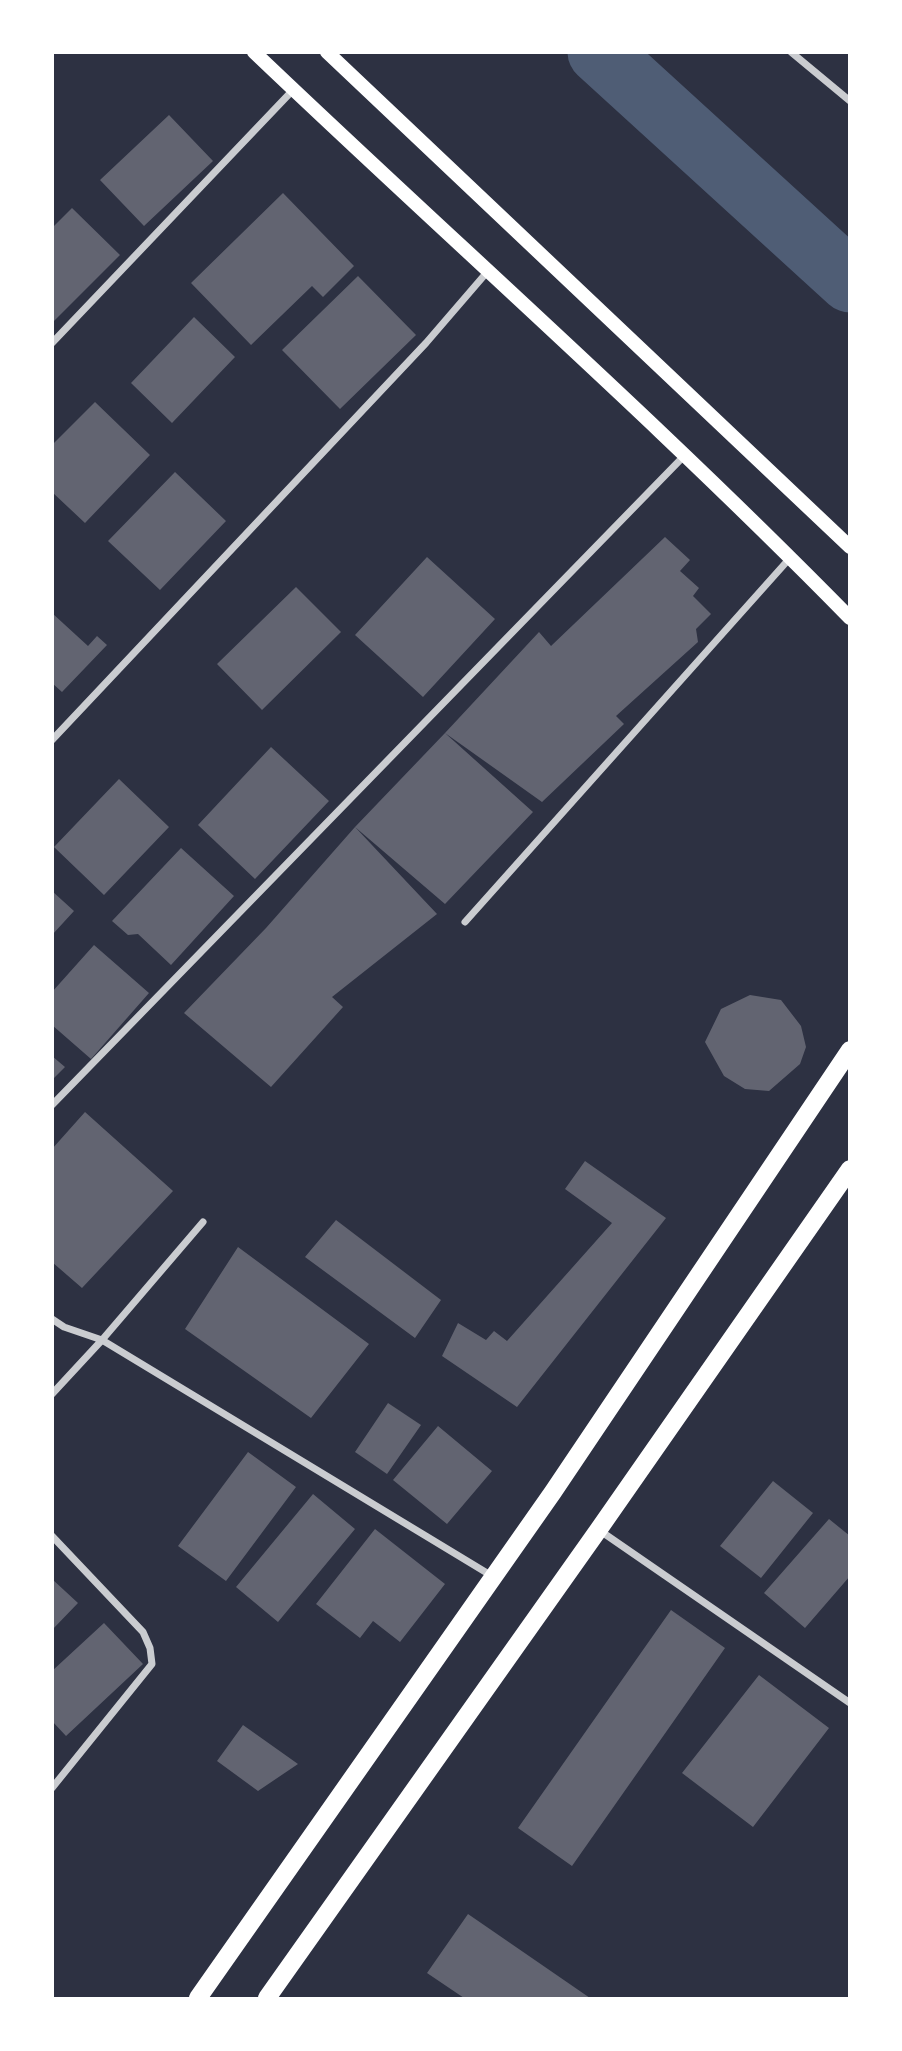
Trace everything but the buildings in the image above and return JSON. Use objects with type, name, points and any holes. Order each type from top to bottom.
[{"type":"main road","points":[[254,52],[791,557],[849,618]]},
{"type":"main road","points":[[327,52],[849,547]]},
{"type":"main road","points":[[198,1998],[553,1492],[849,1050]]},
{"type":"main road","points":[[267,1998],[599,1530],[849,1169]]},
{"type":"street","points":[[791,52],[849,101]]},
{"type":"street","points":[[52,343],[293,90]]},
{"type":"street","points":[[52,740],[426,343],[488,271]]},
{"type":"street","points":[[52,1105],[684,456]]},
{"type":"street","points":[[464,922],[791,557]]},
{"type":"street","points":[[52,1394],[203,1222]]},
{"type":"street","points":[[52,1319],[64,1327],[102,1340],[493,1577]]},
{"type":"street","points":[[599,1530],[849,1703]]},
{"type":"street","points":[[52,1536],[143,1632],[150,1647],[152,1664],[52,1788]]},
{"type":"waterway","points":[[599,52],[850,281]]}]
